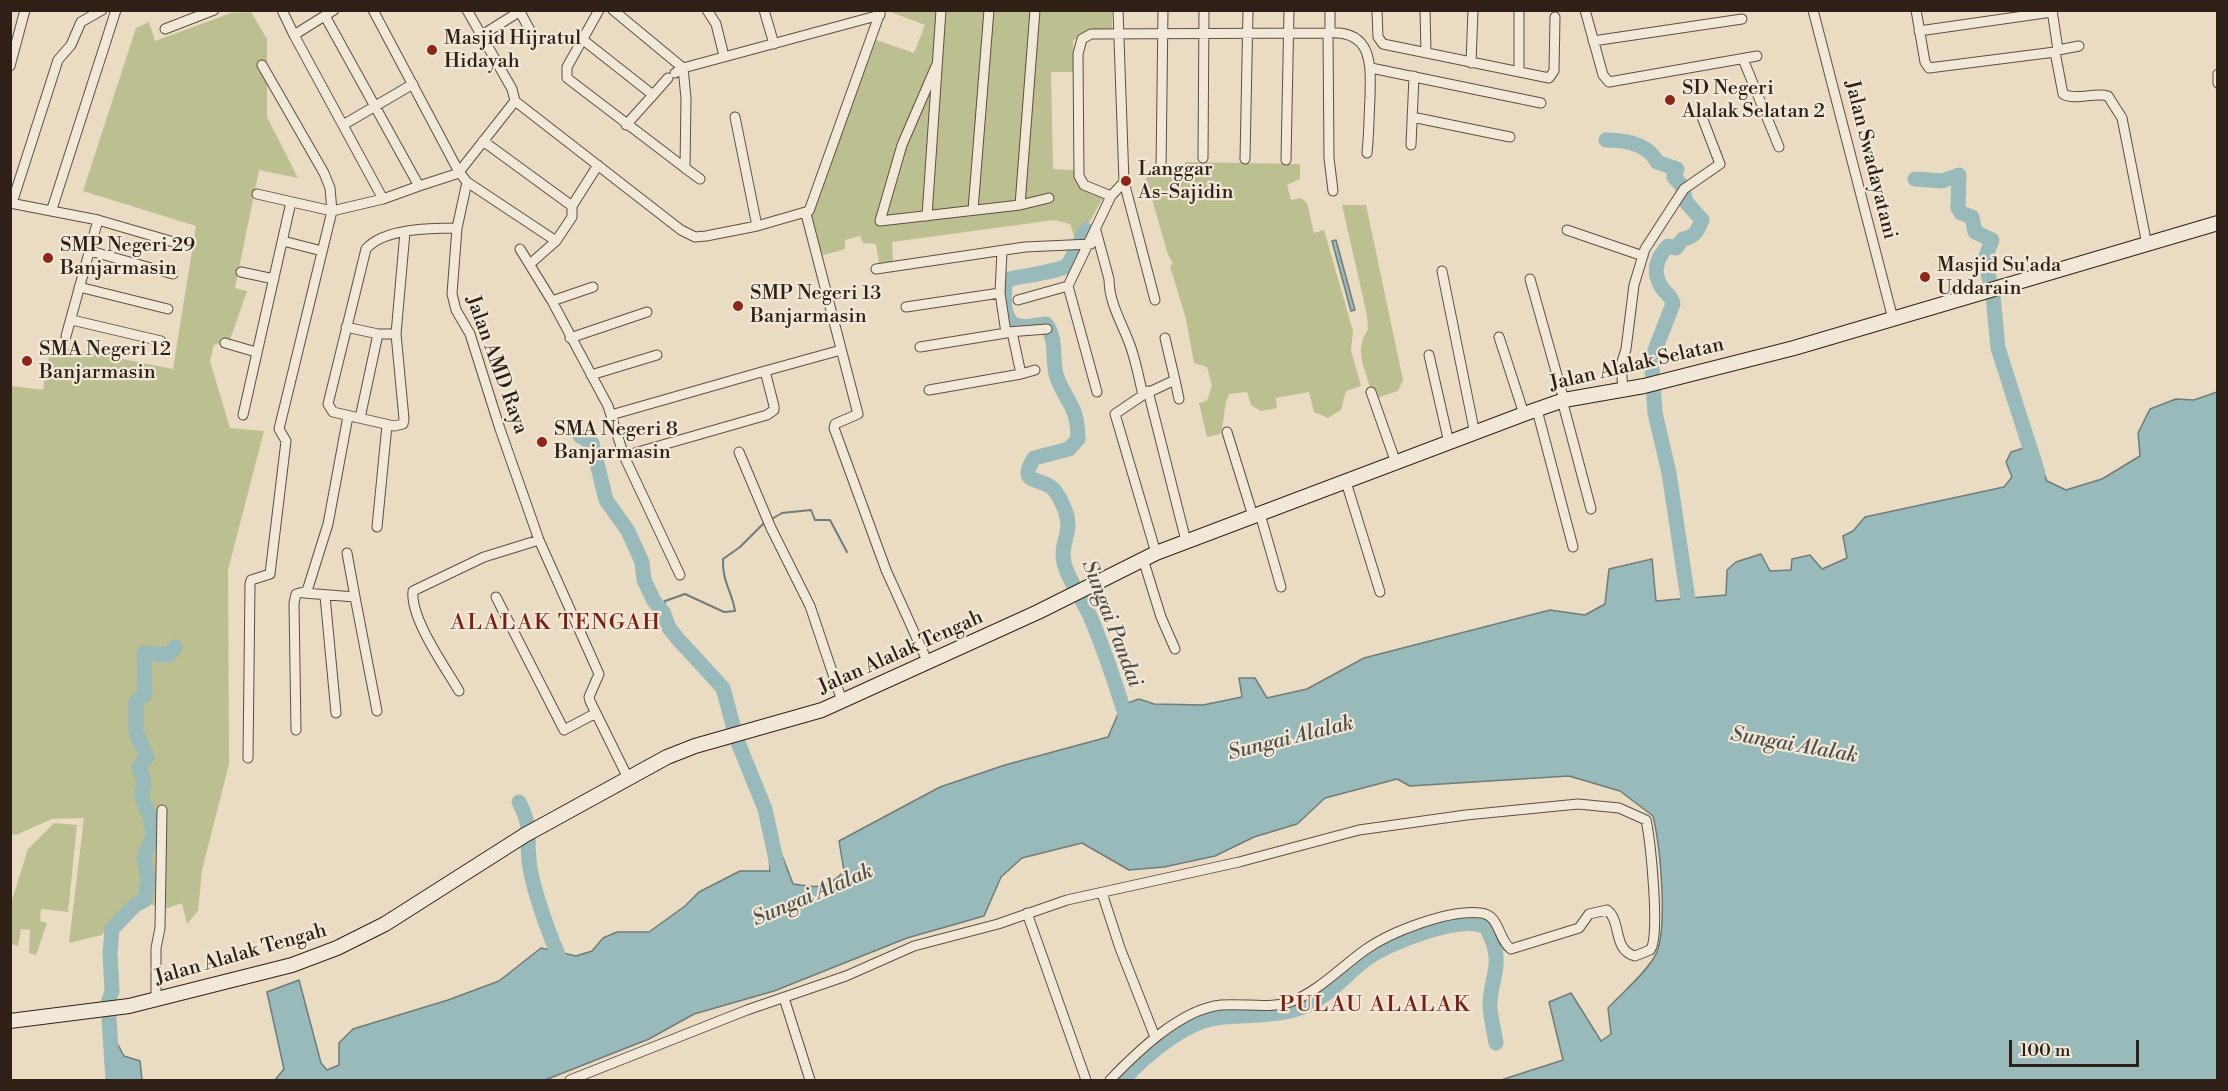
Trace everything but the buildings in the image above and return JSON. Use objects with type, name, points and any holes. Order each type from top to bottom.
[{"type":"street","points":[[10,66],[25,10]]},
{"type":"street","points":[[102,10],[81,22],[71,45],[58,60],[15,177],[11,203],[52,209],[98,220],[183,245]]},
{"type":"street","points":[[52,209],[116,10]]},
{"type":"street","points":[[165,29],[214,10]]},
{"type":"street","points":[[282,10],[383,199]]},
{"type":"street","points":[[294,35],[334,10]]},
{"type":"street","points":[[373,10],[459,173],[467,182],[555,241]]},
{"type":"street","points":[[467,10],[512,89],[514,101],[668,219],[695,237],[758,226],[806,214]]},
{"type":"street","points":[[599,10],[567,67],[567,78],[700,179]]},
{"type":"street","points":[[613,10],[675,73],[686,98],[685,168]]},
{"type":"street","points":[[707,10],[716,24],[724,56]]},
{"type":"street","points":[[764,10],[774,44]]},
{"type":"street","points":[[927,216],[941,10]]},
{"type":"street","points":[[973,210],[989,10]]},
{"type":"street","points":[[1020,205],[1035,10]]},
{"type":"street","points":[[1118,10],[1124,182],[1155,300]]},
{"type":"street","points":[[1161,171],[1163,10]]},
{"type":"street","points":[[1203,158],[1204,10]]},
{"type":"street","points":[[1245,159],[1248,10]]},
{"type":"street","points":[[1286,160],[1289,10]]},
{"type":"street","points":[[1330,10],[1329,158],[1333,190]]},
{"type":"street","points":[[1377,10],[1378,37],[1383,44],[1549,78],[1553,74],[1555,17]]},
{"type":"street","points":[[1425,10],[1426,53]]},
{"type":"street","points":[[1472,63],[1473,10]]},
{"type":"street","points":[[1519,10],[1519,71]]},
{"type":"street","points":[[1585,10],[1606,81],[1614,83],[1757,56]]},
{"type":"street","name":"Jalan Swadayatani","points":[[1813,10],[1893,319]]},
{"type":"street","points":[[1916,10],[1925,62],[1929,68],[2079,46]]},
{"type":"street","points":[[482,35],[521,11],[531,32]]},
{"type":"street","points":[[1919,31],[2052,11],[2063,94],[2068,97],[2098,93],[2108,96],[2122,118],[2147,245]]},
{"type":"street","points":[[626,124],[675,73],[724,56],[881,13]]},
{"type":"street","points":[[881,13],[806,214],[858,414],[835,424],[834,428],[886,570],[928,663]]},
{"type":"street","points":[[325,16],[419,186]]},
{"type":"street","points":[[1593,42],[1742,19]]},
{"type":"street","points":[[1111,196],[1084,185],[1079,176],[1078,54],[1079,43],[1085,36],[1289,32],[1329,33],[1357,39],[1366,52],[1371,68],[1367,153]]},
{"type":"street","points":[[582,39],[653,95]]},
{"type":"street","points":[[1743,59],[1779,147]]},
{"type":"street","points":[[937,64],[902,145],[880,221],[1020,205],[1049,198]]},
{"type":"street","points":[[248,758],[250,584],[251,580],[270,574],[286,441],[279,429],[332,211],[330,188],[324,173],[262,65]]},
{"type":"street","points":[[1371,68],[1541,103]]},
{"type":"street","points":[[2217,74],[2217,83]]},
{"type":"street","points":[[1411,145],[1414,76]]},
{"type":"street","points":[[343,125],[412,84]]},
{"type":"street","points":[[257,194],[332,211],[383,199],[459,173],[514,101]]},
{"type":"street","points":[[735,117],[758,226]]},
{"type":"street","points":[[1412,117],[1510,136]]},
{"type":"street","points":[[1623,389],[1621,365],[1634,285],[1642,256],[1677,197],[1684,189],[1720,164],[1702,117]]},
{"type":"street","points":[[483,141],[572,206]]},
{"type":"street","points":[[530,264],[555,241],[572,217],[572,206],[598,165]]},
{"type":"street","name":"Jalan AMD Raya","points":[[467,182],[457,228],[452,294],[454,303],[470,334],[539,540],[599,675],[589,697],[628,778]]},
{"type":"street","points":[[1097,392],[1068,286],[1082,244],[1096,231],[1111,196],[1124,182]]},
{"type":"street","points":[[243,415],[291,202]]},
{"type":"street","points":[[66,336],[98,220]]},
{"type":"street","name":"Jalan Alalak Selatan","points":[[1078,591],[1149,556],[1186,541],[1563,400],[1644,386],[1893,319],[2010,282],[2147,245],[2217,223]]},
{"type":"street","points":[[405,232],[396,334],[404,419],[400,426],[333,412],[328,404],[366,249],[374,243],[405,232],[421,228],[457,228]]},
{"type":"street","points":[[1567,230],[1642,256]]},
{"type":"street","points":[[1096,231],[1097,245],[1119,323],[1131,348],[1145,393],[1186,541]]},
{"type":"street","points":[[283,241],[321,251]]},
{"type":"street","points":[[876,269],[1002,251],[1082,244],[1097,245]]},
{"type":"street","points":[[520,249],[552,301],[611,414],[624,456],[680,575]]},
{"type":"street","points":[[90,251],[173,274]]},
{"type":"street","points":[[1002,251],[1000,293],[1021,374]]},
{"type":"street","points":[[1442,271],[1475,434]]},
{"type":"street","points":[[241,272],[274,279]]},
{"type":"street","points":[[1530,279],[1591,509]]},
{"type":"street","points":[[552,301],[593,286]]},
{"type":"street","points":[[1018,300],[1068,286]]},
{"type":"street","points":[[79,287],[168,309]]},
{"type":"street","points":[[906,307],[1000,293]]},
{"type":"street","points":[[570,338],[647,312]]},
{"type":"street","points":[[72,320],[161,340]]},
{"type":"street","points":[[346,327],[378,334],[396,334]]},
{"type":"street","points":[[920,347],[1009,332],[1047,329]]},
{"type":"street","points":[[360,418],[378,334]]},
{"type":"street","points":[[1498,337],[1531,412],[1573,547]]},
{"type":"street","points":[[1165,338],[1179,399]]},
{"type":"street","points":[[225,343],[256,352]]},
{"type":"street","points":[[611,414],[842,350]]},
{"type":"street","points":[[591,375],[657,355]]},
{"type":"street","points":[[1429,355],[1449,443]]},
{"type":"street","points":[[929,390],[1035,370]]},
{"type":"street","points":[[624,456],[767,415],[774,410],[774,406],[765,371]]},
{"type":"street","points":[[1175,381],[1145,393],[1115,414],[1161,617],[1175,649]]},
{"type":"street","points":[[1371,392],[1396,463]]},
{"type":"street","points":[[304,593],[328,524],[348,416]]},
{"type":"street","points":[[377,527],[387,425]]},
{"type":"street","points":[[1227,432],[1281,587]]},
{"type":"street","points":[[739,452],[768,521],[810,606],[842,701]]},
{"type":"street","points":[[1346,482],[1380,592]]},
{"type":"street","points":[[459,691],[427,639],[414,602],[413,591],[484,557],[539,540]]},
{"type":"street","points":[[347,553],[376,711]]},
{"type":"street","name":"Jalan Alalak Tengah","points":[[10,1021],[117,1008],[156,1000],[292,965],[337,948],[385,924],[529,833],[667,757],[733,735],[822,710],[928,663],[1078,591]]},
{"type":"street","points":[[296,730],[294,603],[296,594],[355,597]]},
{"type":"street","points":[[325,596],[336,713]]},
{"type":"street","points":[[496,597],[564,730],[596,713]]},
{"type":"street","points":[[570,1080],[914,946],[1102,893],[1239,862],[1359,830],[1466,815],[1578,804],[1619,808],[1644,818],[1647,824],[1656,908],[1656,937],[1652,948],[1635,956],[1629,954],[1616,936],[1613,916],[1607,910],[1589,914],[1579,928],[1511,949],[1506,945],[1496,923],[1486,913],[1449,915],[1380,940],[1319,985],[1290,1002],[1208,1008],[1155,1037],[1110,1080]]},
{"type":"street","points":[[156,1000],[162,810]]},
{"type":"street","points":[[1102,893],[1120,948],[1155,1037]]},
{"type":"street","points":[[1027,913],[1086,1080]]},
{"type":"street","points":[[784,998],[810,1080]]},
{"type":"green space","points":[[888,11],[1112,11],[1112,32],[1082,33],[1073,41],[1074,72],[1051,72],[1053,169],[1074,170],[1085,188],[1103,198],[1082,235],[1075,238],[1070,224],[1054,220],[892,242],[893,262],[879,263],[876,244],[863,243],[860,236],[845,240],[845,249],[820,256],[810,217],[876,40],[914,53],[925,25]]},
{"type":"green space","points":[[251,12],[267,39],[267,117],[298,178],[259,170],[235,288],[247,291],[230,340],[214,345],[210,361],[230,428],[264,431],[228,570],[229,764],[202,870],[198,911],[187,924],[182,903],[162,910],[137,896],[102,935],[69,943],[84,818],[52,819],[16,835],[11,834],[11,386],[43,390],[51,345],[173,369],[196,226],[83,191],[136,28],[149,22],[155,41],[231,13]]},
{"type":"green space","points":[[1185,162],[1300,164],[1300,179],[1287,185],[1291,200],[1301,198],[1307,203],[1314,233],[1324,230],[1353,331],[1351,350],[1361,386],[1346,391],[1341,410],[1328,418],[1314,412],[1309,392],[1276,398],[1277,408],[1261,411],[1251,405],[1247,392],[1229,394],[1220,434],[1207,437],[1199,403],[1207,401],[1212,386],[1207,367],[1194,363],[1186,319],[1170,266],[1173,263],[1168,255],[1145,175],[1184,176]]},
{"type":"green space","points":[[1342,205],[1366,205],[1403,380],[1398,391],[1374,399],[1361,354],[1363,338],[1368,330],[1367,315]]},
{"type":"green space","points":[[54,823],[77,825],[68,912],[41,909],[40,921],[47,923],[36,955],[29,953],[30,930],[21,929],[18,946],[11,944],[11,903],[28,849]]},
{"type":"water","points":[[1336,240],[1355,310],[1351,311],[1332,241]]},
{"type":"water","name":"Sungai Alalak","points":[[2217,392],[2217,1080],[1501,1080],[1563,1060],[1549,1002],[1571,993],[1601,1041],[1611,1034],[1608,1008],[1645,970],[1655,956],[1659,944],[1662,928],[1662,888],[1653,816],[1620,791],[1569,776],[1410,786],[1397,779],[1325,798],[1297,824],[1254,837],[1215,856],[1164,867],[1129,870],[1082,843],[1022,858],[1001,877],[984,916],[907,938],[774,991],[694,1014],[649,1039],[545,1080],[275,1080],[284,1069],[267,992],[299,980],[321,1063],[327,1070],[339,1065],[339,1043],[353,1029],[448,1000],[499,981],[541,948],[576,956],[592,951],[603,938],[617,932],[649,932],[685,906],[699,892],[740,871],[770,871],[769,851],[780,850],[793,884],[815,887],[826,885],[844,871],[839,841],[940,787],[1005,765],[1108,737],[1122,705],[1139,699],[1154,704],[1203,705],[1242,697],[1239,678],[1255,678],[1267,698],[1307,689],[1364,658],[1550,610],[1585,615],[1605,604],[1609,569],[1652,559],[1656,601],[1726,595],[1727,570],[1736,562],[1761,554],[1770,571],[1791,570],[1792,559],[1810,555],[1822,569],[1847,558],[1843,536],[1853,531],[1865,517],[2004,487],[2012,477],[2006,462],[2011,452],[2024,448],[2037,455],[2047,481],[2066,490],[2102,479],[2140,456],[2138,433],[2150,409],[2176,399],[2194,400]]},
{"type":"water","points":[[112,1034],[124,1056],[140,1061],[142,1080],[108,1080],[107,1036]]},
{"type":"waterway","points":[[1606,140],[1636,144],[1648,151],[1657,162],[1677,169],[1674,177],[1682,186],[1686,202],[1702,220],[1693,235],[1683,239],[1676,248],[1668,246],[1658,261],[1657,277],[1673,304],[1652,358],[1655,413],[1669,473],[1688,599],[1686,619]]},
{"type":"waterway","points":[[1915,179],[1942,181],[1959,175],[1958,208],[1961,213],[1972,217],[1975,232],[1992,240],[1985,259],[1993,296],[1998,348],[2038,473]]},
{"type":"waterway","name":"Sungai Pandai","points":[[1086,230],[1068,265],[1048,272],[1005,280],[1005,310],[1014,325],[1025,327],[1046,324],[1052,336],[1056,374],[1076,417],[1078,439],[1069,449],[1034,458],[1028,472],[1031,478],[1053,489],[1065,510],[1068,525],[1063,549],[1064,563],[1095,629],[1128,724]]},
{"type":"waterway","points":[[580,436],[592,443],[606,500],[628,531],[642,562],[644,580],[654,601],[663,612],[669,628],[723,688],[737,740],[765,809],[778,869]]},
{"type":"waterway","points":[[770,520],[782,513],[811,510],[815,520],[830,520],[847,552]]},
{"type":"waterway","points":[[663,612],[665,601],[685,594],[724,612],[735,611],[724,574],[723,559],[740,547],[765,522]]},
{"type":"waterway","points":[[113,1080],[108,1003],[112,991],[110,953],[112,929],[135,905],[145,900],[148,879],[144,857],[153,837],[150,817],[142,798],[144,779],[139,768],[147,757],[136,732],[136,702],[145,694],[144,653],[169,655],[175,647]]},
{"type":"waterway","points":[[519,802],[528,825],[529,860],[538,899],[564,967]]},
{"type":"waterway","points":[[1123,1080],[1165,1042],[1203,1021],[1276,1014],[1310,1004],[1380,950],[1428,931],[1463,924],[1477,924],[1486,928],[1495,950],[1496,966],[1490,1007],[1496,1043]]},
{"type":"place","name":"Masjid Hijratul Hidayah","points":[[432,50]]},
{"type":"place","name":"SD Negeri Alalak Selatan 2","points":[[1670,100]]},
{"type":"place","name":"Langgar As-Sajidin","points":[[1126,181]]},
{"type":"place","name":"SMP Negeri 29 Banjarmasin","points":[[48,258]]},
{"type":"place","name":"Masjid Su'ada Uddarain","points":[[1925,277]]},
{"type":"place","name":"SMP Negeri 13 Banjarmasin","points":[[738,306]]},
{"type":"place","name":"SMA Negeri 12 Banjarmasin","points":[[27,361]]},
{"type":"place","name":"SMA Negeri 8 Banjarmasin","points":[[542,442]]},
{"type":"district","name":"ALALAK TENGAH","points":[[556,624]]},
{"type":"district","name":"PULAU ALALAK","points":[[1375,1006]]}]
